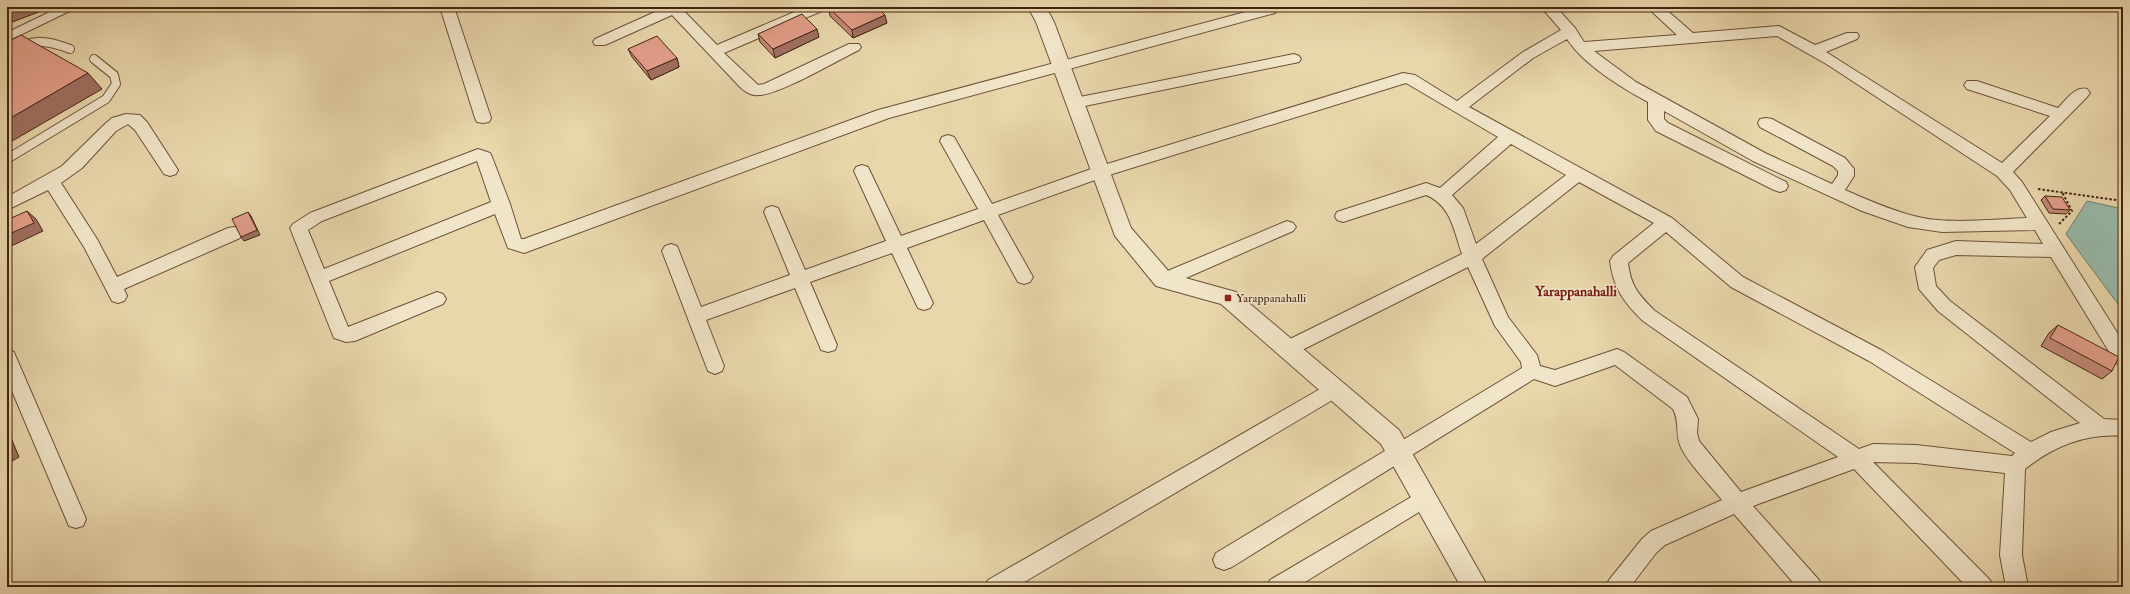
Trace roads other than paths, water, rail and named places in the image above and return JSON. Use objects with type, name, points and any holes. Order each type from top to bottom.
[{"type":"street","points":[[447,7],[483,118]]},
{"type":"street","points":[[715,51],[819,7]]},
{"type":"street","points":[[1037,7],[1045,22],[1122,231],[1164,280],[1228,298],[1390,437],[1475,587]]},
{"type":"street","points":[[1548,7],[1570,31],[1580,47],[1631,86],[1759,157],[1868,207],[1914,222],[1942,226],[2039,224]]},
{"type":"street","points":[[1654,7],[1690,38]]},
{"type":"street","points":[[600,42],[676,8],[742,80],[752,90],[756,91],[769,88],[854,47]]},
{"type":"street","points":[[437,299],[355,334],[346,335],[341,333],[299,228],[316,217],[478,155],[484,158],[502,204],[514,244],[524,246],[884,114],[1061,65],[1270,10]]},
{"type":"street","points":[[1458,108],[1528,54],[1570,31]]},
{"type":"street","points":[[1580,47],[1779,31],[1814,51],[2003,172],[2016,186],[2123,358]]},
{"type":"street","points":[[1814,51],[1852,36]]},
{"type":"street","points":[[1074,103],[1294,59]]},
{"type":"street","points":[[696,316],[1100,172],[1394,79],[1410,79],[1458,108],[1666,222],[1738,282],[1876,356],[2032,453]]},
{"type":"street","points":[[1972,85],[2061,114]]},
{"type":"street","points":[[2003,172],[2082,93]]},
{"type":"street","points":[[1656,100],[1656,120],[1662,127],[1780,186]]},
{"type":"street","points":[[7,204],[51,181],[76,164],[112,126],[122,119],[134,119],[141,126],[170,170]]},
{"type":"street","points":[[1766,123],[1839,162],[1846,169],[1846,176],[1835,192]]},
{"type":"street","points":[[1442,195],[1510,136]]},
{"type":"street","points":[[948,141],[1024,277]]},
{"type":"street","points":[[862,171],[924,303]]},
{"type":"street","points":[[1287,349],[1472,257],[1578,174]]},
{"type":"street","points":[[51,181],[91,244],[116,291],[234,233]]},
{"type":"street","points":[[1342,216],[1426,189],[1442,195],[1455,208],[1472,257],[1501,321],[1530,360],[1532,371]]},
{"type":"street","points":[[319,278],[502,204]]},
{"type":"street","points":[[772,212],[828,345]]},
{"type":"street","points":[[1666,222],[1619,261],[1621,280],[1628,295],[1649,316],[1857,459],[1982,587]]},
{"type":"street","points":[[1164,280],[1287,227]]},
{"type":"street","points":[[2056,251],[1956,248],[1933,255],[1924,267],[1928,289],[1944,306],[2101,428]]},
{"type":"street","points":[[671,251],[715,366]]},
{"type":"street","points":[[1224,560],[1532,371],[1555,378],[1617,356],[1680,403],[1688,419],[1687,433],[1690,445],[1737,503],[1811,587]]},
{"type":"street","points":[[7,357],[14,394],[76,519]]},
{"type":"street","points":[[996,587],[1334,389]]},
{"type":"street","points":[[1617,587],[1653,541],[1737,503],[1857,459],[1874,454],[1916,454],[2015,465],[2041,446],[2083,430],[2123,428]]},
{"type":"street","points":[[2015,465],[2012,555],[2016,587]]},
{"type":"street","points":[[1278,587],[1425,498]]},
{"type":"lane","points":[[7,37],[69,7]]},
{"type":"lane","points":[[7,52],[33,40],[47,40],[70,49]]},
{"type":"lane","points":[[7,160],[106,99],[116,84],[114,75],[94,59]]},
{"type":"place","name":"Yarappanahalli","points":[[1228,298]]},
{"type":"district","name":"Yarappanahalli","points":[[1576,291]]}]
